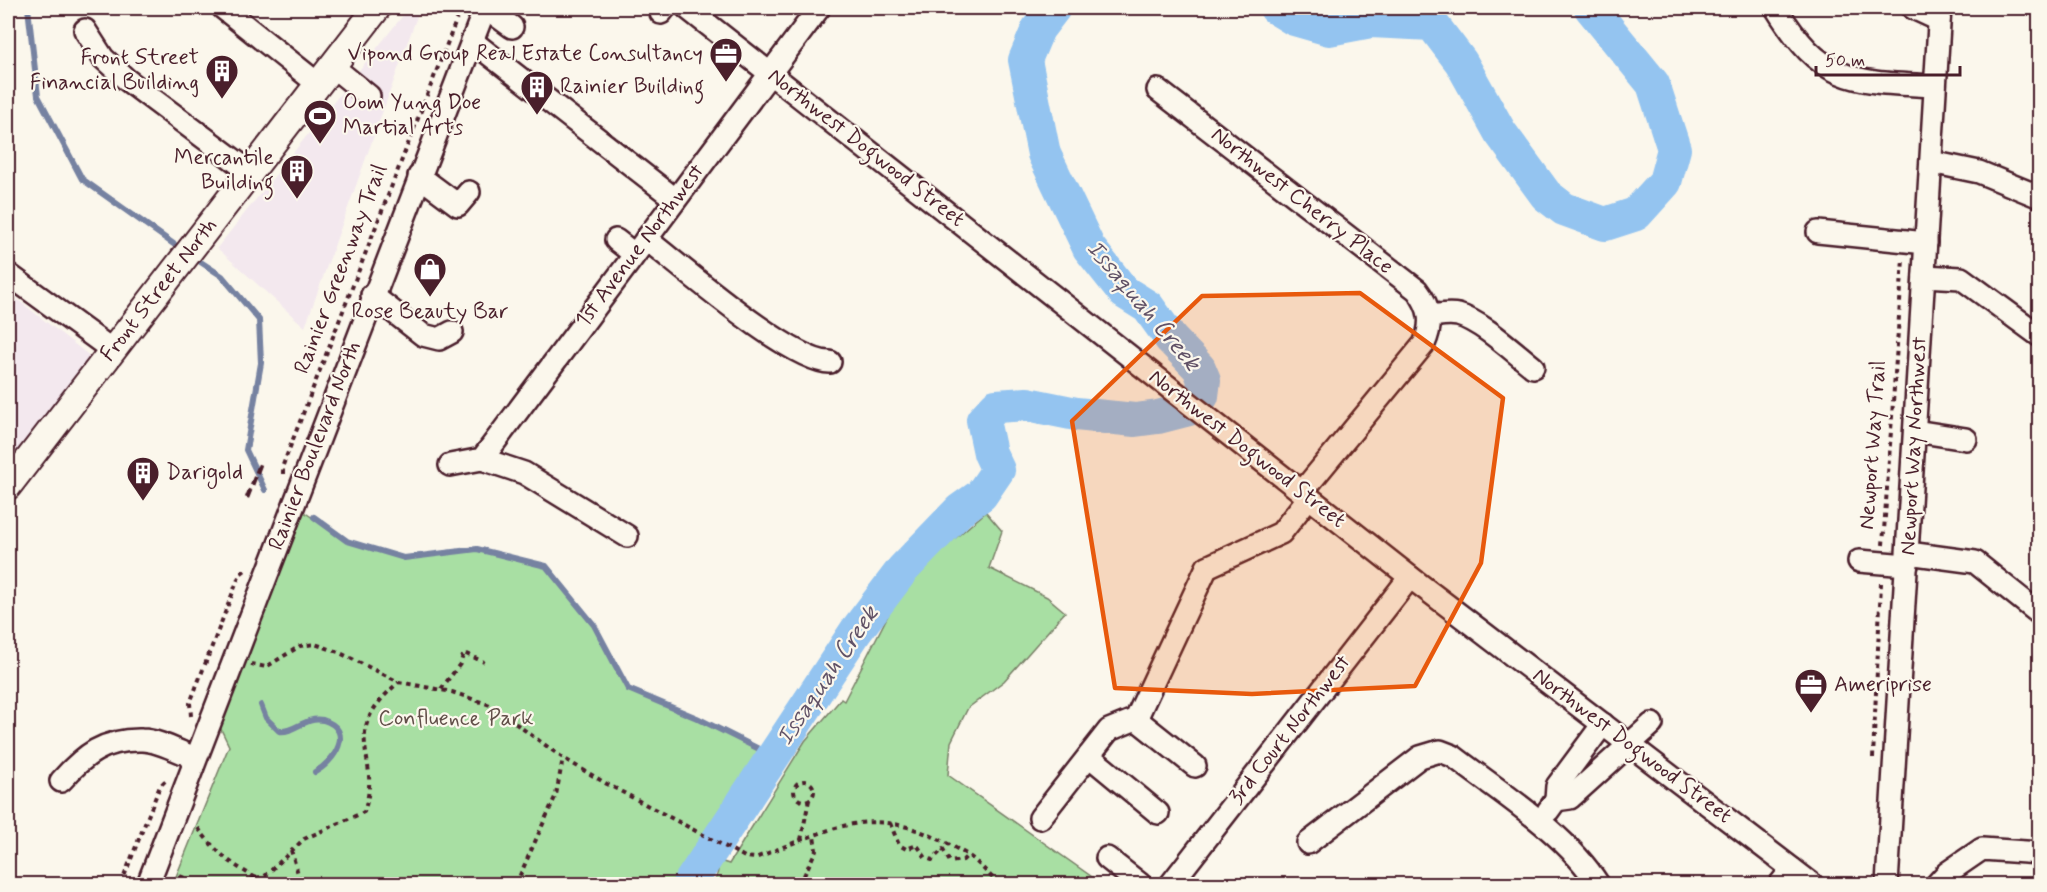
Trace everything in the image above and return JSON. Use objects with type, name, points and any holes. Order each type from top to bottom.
[{"type":"main road","name":"Front Street North","points":[[8,486],[377,8]]},
{"type":"street","points":[[223,8],[325,75],[369,96]]},
{"type":"street","points":[[485,8],[512,27]]},
{"type":"street","name":"Rainier Boulevard North","points":[[148,885],[188,756],[233,659],[284,531],[292,481],[372,295],[485,8]]},
{"type":"street","name":"Northwest Dogwood Street","points":[[687,8],[1410,577],[1603,724],[1786,877],[1812,885]]},
{"type":"street","name":"1st Avenue Northwest","points":[[482,459],[675,199],[696,159],[819,8]]},
{"type":"street","points":[[1776,8],[1802,44],[1822,63],[1839,74],[1860,80],[1935,86]]},
{"type":"street","points":[[1913,8],[1940,14]]},
{"type":"street","name":"Newport Way Northwest","points":[[1887,885],[1940,14]]},
{"type":"street","points":[[85,30],[103,58],[127,80],[250,172]]},
{"type":"street","points":[[472,41],[675,199]]},
{"type":"street","name":"Northwest Cherry Place","points":[[1158,90],[1417,290],[1425,300],[1430,319]]},
{"type":"street","points":[[1931,162],[1978,172],[2040,197]]},
{"type":"street","points":[[419,176],[458,205],[469,192]]},
{"type":"street","points":[[1818,232],[1926,243]]},
{"type":"street","points":[[616,240],[640,246],[790,348],[820,362],[830,362]]},
{"type":"street","points":[[8,274],[112,351]]},
{"type":"street","points":[[1924,276],[1961,278],[2040,336]]},
{"type":"street","points":[[372,295],[423,335],[439,339],[452,332]]},
{"type":"street","points":[[1040,818],[1109,730],[1136,719],[1207,567],[1281,533],[1306,495],[1424,344],[1430,319],[1448,314],[1461,316],[1533,367]]},
{"type":"street","points":[[1915,431],[1966,439]]},
{"type":"street","points":[[450,465],[482,459],[524,472],[627,536]]},
{"type":"street","points":[[1859,561],[1882,563],[1908,559],[1975,562],[2040,614]]},
{"type":"street","name":"3rd Court Northwest","points":[[1177,882],[1410,577]]},
{"type":"street","points":[[1136,719],[1195,766]]},
{"type":"street","points":[[1539,822],[1556,800],[1557,786],[1603,724]]},
{"type":"street","points":[[1556,800],[1570,798],[1652,724]]},
{"type":"street","points":[[61,781],[91,751],[117,744],[143,739],[188,756]]},
{"type":"street","points":[[1308,843],[1420,757],[1440,751],[1454,756],[1539,822],[1587,866],[1598,885]]},
{"type":"street","points":[[1089,756],[1158,813]]},
{"type":"street","points":[[1937,885],[1947,873],[1982,849],[2040,853]]},
{"type":"street","points":[[1107,858],[1140,885]]},
{"type":"path","name":"Rainier Greenway Trail","points":[[292,481],[283,465],[461,8]]},
{"type":"path","name":"Newport Way Trail","points":[[1872,767],[1882,563],[1904,241]]},
{"type":"path","points":[[121,885],[160,786],[188,756],[190,703],[240,574],[248,568],[251,559]]},
{"type":"path","points":[[233,659],[266,667],[300,646],[315,644],[338,652],[399,682],[441,689],[490,705],[562,758],[745,857],[755,858],[851,822],[890,822],[918,830],[969,855],[1000,885]]},
{"type":"path","points":[[441,689],[460,664],[464,654],[484,662]]},
{"type":"path","points":[[249,885],[256,878],[265,876],[291,849],[304,840],[364,813],[370,792],[364,728],[370,713],[382,697],[399,682]]},
{"type":"path","points":[[516,885],[556,795],[562,758]]},
{"type":"path","points":[[801,840],[809,800],[813,795],[812,785],[808,782],[797,783],[794,787],[795,797],[799,800],[809,800]]},
{"type":"path","points":[[890,822],[899,845],[906,849],[917,845],[926,858],[932,860],[943,849],[950,862],[963,860],[969,855]]},
{"type":"path","points":[[198,828],[213,847],[235,868],[256,878]]},
{"type":"path","points":[[801,885],[816,850],[814,836]]},
{"type":"path","points":[[291,849],[301,885]]},
{"type":"path","points":[[180,876],[197,885]]},
{"type":"path","points":[[990,876],[990,885]]},
{"type":"highlighted area","points":[[1360,293],[1503,398],[1481,563],[1415,686],[1252,694],[1115,688],[1072,421],[1202,296]]},
{"type":"shaded area","points":[[409,8],[420,8],[305,327],[217,248]]},
{"type":"shaded area","points":[[8,292],[91,357],[8,464]]},
{"type":"green space","name":"Confluence Park","points":[[304,512],[347,541],[404,558],[477,549],[546,566],[594,625],[628,689],[697,718],[775,757],[689,884],[173,884],[229,746],[218,723],[229,692],[239,677]]},
{"type":"green space","points":[[986,512],[1002,531],[989,568],[1047,597],[1065,612],[1004,681],[968,708],[951,742],[948,775],[1102,884],[715,884],[720,861],[729,864],[805,741],[841,699],[844,701],[899,594],[939,552]]},
{"type":"waterway","points":[[28,8],[38,96],[82,179],[182,250]]},
{"type":"waterway","name":"Issaquah Creek","points":[[689,884],[856,631],[903,569],[960,510],[981,495],[998,470],[990,453],[983,420],[996,406],[1027,404],[1076,414],[1135,420],[1189,409],[1202,396],[1204,380],[1199,368],[1171,339],[1148,307],[1124,292],[1089,248],[1044,154],[1025,60],[1038,29],[1054,8]]},
{"type":"waterway","name":"Issaquah Creek","points":[[1276,8],[1294,19],[1329,29],[1371,21],[1432,24],[1461,62],[1500,132],[1546,195],[1564,209],[1605,224],[1636,214],[1665,182],[1674,149],[1653,84],[1591,8]]},
{"type":"waterway","points":[[193,257],[222,276],[259,320],[261,363],[246,450],[265,490]]},
{"type":"waterway","points":[[314,517],[347,541],[404,558],[477,549],[546,566],[594,625],[628,689],[697,718],[775,757]]},
{"type":"waterway","points":[[261,705],[266,718],[279,731],[290,730],[317,719],[333,725],[338,731],[340,738],[335,754],[315,772]]},
{"type":"railway","points":[[247,498],[261,462]]},
{"type":"place","name":"Vipond Group Real Estate Consultancy","points":[[726,83]]},
{"type":"place","name":"Front Street Financial Building","points":[[222,100]]},
{"type":"place","name":"Rainier Building","points":[[537,116]]},
{"type":"place","name":"Oom Yung Doe Martial Arts","points":[[320,145]]},
{"type":"place","name":"Mercantile Building","points":[[297,200]]},
{"type":"place","name":"Rose Beauty Bar","points":[[430,298]]},
{"type":"place","name":"Darigold","points":[[143,502]]},
{"type":"place","name":"Ameriprise","points":[[1811,714]]}]
